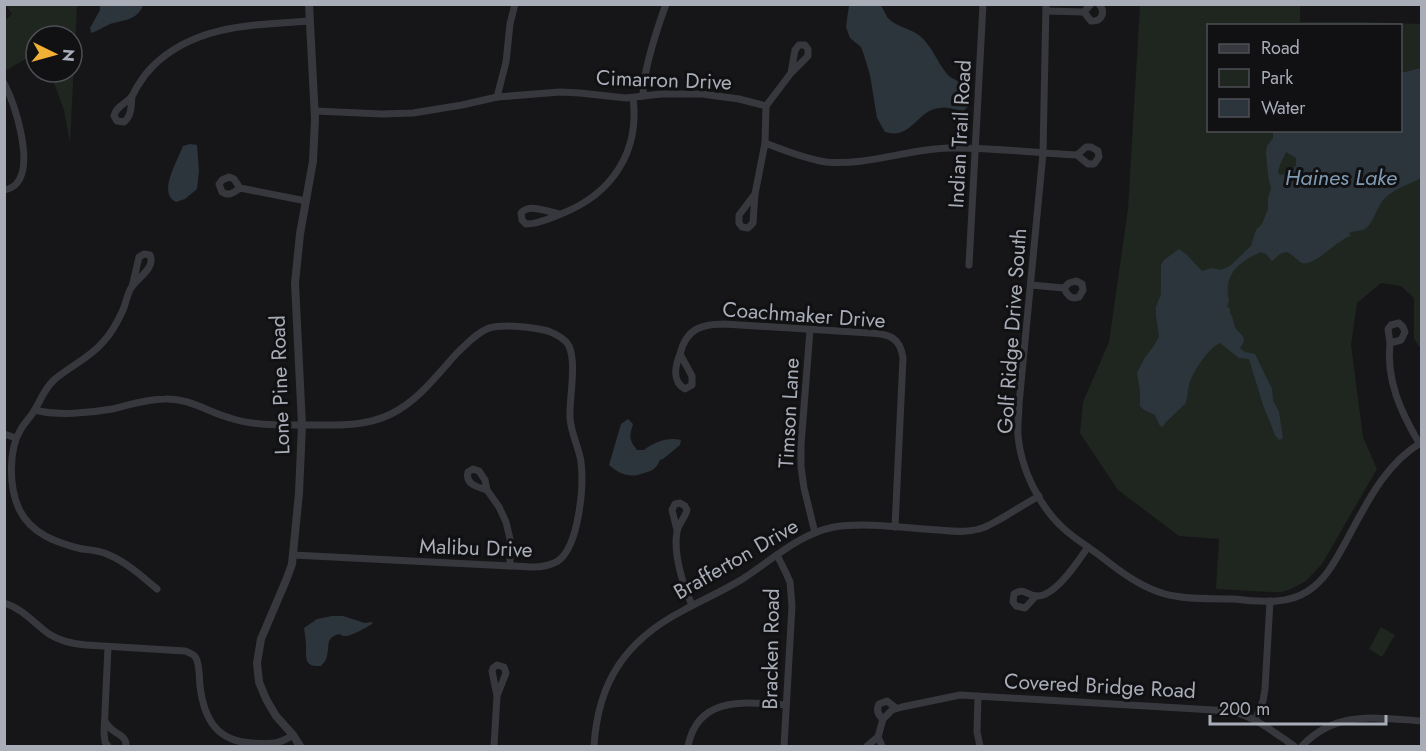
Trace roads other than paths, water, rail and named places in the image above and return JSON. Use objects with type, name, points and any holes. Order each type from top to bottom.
[{"type":"street","name":"Lone Pine Road","points":[[300,747],[266,699],[257,663],[261,639],[287,578],[293,555],[300,473],[302,425],[295,283],[298,243],[314,148],[315,111],[309,4]]},
{"type":"street","points":[[497,98],[506,62],[510,24],[515,4]]},
{"type":"street","points":[[643,96],[647,66],[666,4]]},
{"type":"street","name":"Indian Trail Road","points":[[969,265],[983,4]]},
{"type":"street","points":[[1084,12],[1091,4]]},
{"type":"street","points":[[1046,8],[1084,12],[1091,21],[1098,21],[1103,14],[1098,4]]},
{"type":"street","name":"Golf Ridge Drive South","points":[[1046,8],[1043,153],[1018,431],[1025,468],[1039,496],[1056,521],[1131,579],[1166,594],[1270,602],[1296,598],[1322,580],[1387,471],[1402,455],[1420,442]]},
{"type":"street","points":[[132,96],[144,76],[160,60],[196,38],[240,26],[310,21]]},
{"type":"street","points":[[755,194],[765,143],[766,106],[790,72]]},
{"type":"street","points":[[4,83],[18,119],[22,136],[23,163],[18,182],[4,190]]},
{"type":"street","name":"Cimarron Drive","points":[[315,111],[413,113],[497,98],[570,92],[618,98],[675,93],[702,94],[740,99],[766,106]]},
{"type":"street","points":[[560,214],[529,208],[521,213],[524,222],[530,224],[560,214],[581,206],[605,187],[621,165],[630,145],[634,128],[633,98]]},
{"type":"street","points":[[765,143],[825,162],[867,160],[948,148],[1077,155]]},
{"type":"street","points":[[240,188],[306,201]]},
{"type":"street","points":[[1031,285],[1064,288]]},
{"type":"street","points":[[132,288],[116,323],[105,340],[53,382],[20,429],[16,438],[12,464],[12,485],[20,510],[29,524],[41,534],[73,546],[103,552],[114,557],[146,579],[157,590]]},
{"type":"street","name":"Coachmaker Drive","points":[[681,354],[690,333],[708,325],[724,324],[883,334],[893,338],[900,346],[903,358],[895,527]]},
{"type":"street","name":"Malibu Drive","points":[[293,555],[543,567],[557,561],[568,546],[578,516],[582,486],[580,455],[570,421],[572,359],[570,348],[561,337],[545,331],[531,328],[489,328],[474,337],[421,392],[394,412],[381,418],[355,424],[302,425]]},
{"type":"street","name":"Timson Lane","points":[[810,330],[800,455],[804,488],[815,533]]},
{"type":"street","points":[[1390,344],[1389,365],[1395,393],[1404,416],[1420,442]]},
{"type":"street","points":[[35,410],[92,412],[158,399],[175,399],[191,402],[238,420],[302,425]]},
{"type":"street","points":[[4,434],[16,438]]},
{"type":"street","points":[[487,490],[506,522],[510,539],[510,566]]},
{"type":"street","name":"Brafferton Drive","points":[[594,747],[601,702],[607,686],[632,647],[651,630],[742,579],[800,539],[835,527],[849,526],[978,530],[1039,496]]},
{"type":"street","points":[[677,530],[680,573],[692,605]]},
{"type":"street","points":[[1036,596],[1062,581],[1088,547]]},
{"type":"street","name":"Bracken Road","points":[[777,555],[786,573],[792,594],[784,747]]},
{"type":"street","points":[[1255,720],[1265,689],[1270,602]]},
{"type":"street","points":[[4,603],[20,610],[58,639],[80,645],[185,651],[194,655],[197,660],[200,689],[206,710],[215,727],[229,739],[244,743],[276,743],[292,735]]},
{"type":"street","points":[[108,646],[104,738],[108,747]]},
{"type":"street","points":[[494,747],[497,696]]},
{"type":"street","name":"Covered Bridge Road","points":[[878,737],[883,719],[896,708],[952,696],[978,696],[1237,712],[1255,720],[1294,747]]},
{"type":"street","points":[[978,696],[977,732],[980,747]]},
{"type":"street","name":"Covered Bridge Road","points":[[883,719],[877,710],[879,704],[886,702],[896,708]]},
{"type":"street","points":[[688,747],[692,732],[698,722],[716,708],[735,703],[786,705]]},
{"type":"street","points":[[1302,747],[1322,730],[1346,720],[1365,718],[1422,721]]},
{"type":"street","points":[[105,721],[110,730],[124,737],[127,742],[126,747]]},
{"type":"street","points":[[867,747],[878,737],[882,747]]},
{"type":"water","points":[[100,5],[143,5],[134,17],[110,24],[91,33],[90,28],[100,10]]},
{"type":"water","points":[[849,5],[880,5],[890,20],[920,36],[928,44],[947,74],[970,90],[971,99],[967,107],[963,111],[945,107],[931,110],[902,132],[885,132],[877,118],[870,75],[864,55],[861,47],[850,38],[846,27]]},
{"type":"water","name":"Haines Lake","points":[[1421,68],[1421,178],[1388,195],[1367,228],[1349,233],[1351,236],[1313,261],[1302,263],[1286,252],[1272,261],[1261,252],[1245,260],[1230,277],[1227,306],[1235,327],[1244,338],[1240,348],[1245,352],[1255,354],[1272,389],[1283,438],[1279,440],[1275,435],[1249,359],[1239,358],[1220,343],[1206,355],[1197,368],[1189,385],[1185,404],[1163,427],[1160,426],[1155,415],[1140,406],[1137,373],[1159,336],[1156,307],[1161,294],[1161,265],[1179,249],[1202,271],[1212,268],[1221,270],[1230,266],[1251,246],[1256,230],[1262,224],[1268,209],[1271,189],[1266,152],[1273,138],[1273,132],[1402,132],[1402,73]],"holes":[[[1286,152],[1296,158],[1296,165],[1291,173],[1280,175],[1278,172]]]},
{"type":"water","points":[[197,145],[199,171],[197,189],[185,199],[176,202],[168,191],[170,176],[183,146]]},
{"type":"water","points":[[628,419],[633,424],[630,438],[637,450],[644,450],[671,439],[681,440],[680,445],[650,471],[633,476],[617,471],[609,465],[621,424]]},
{"type":"water","points":[[343,616],[365,623],[373,623],[350,635],[339,634],[332,638],[325,661],[321,666],[312,665],[307,660],[304,628],[317,619]]}]
